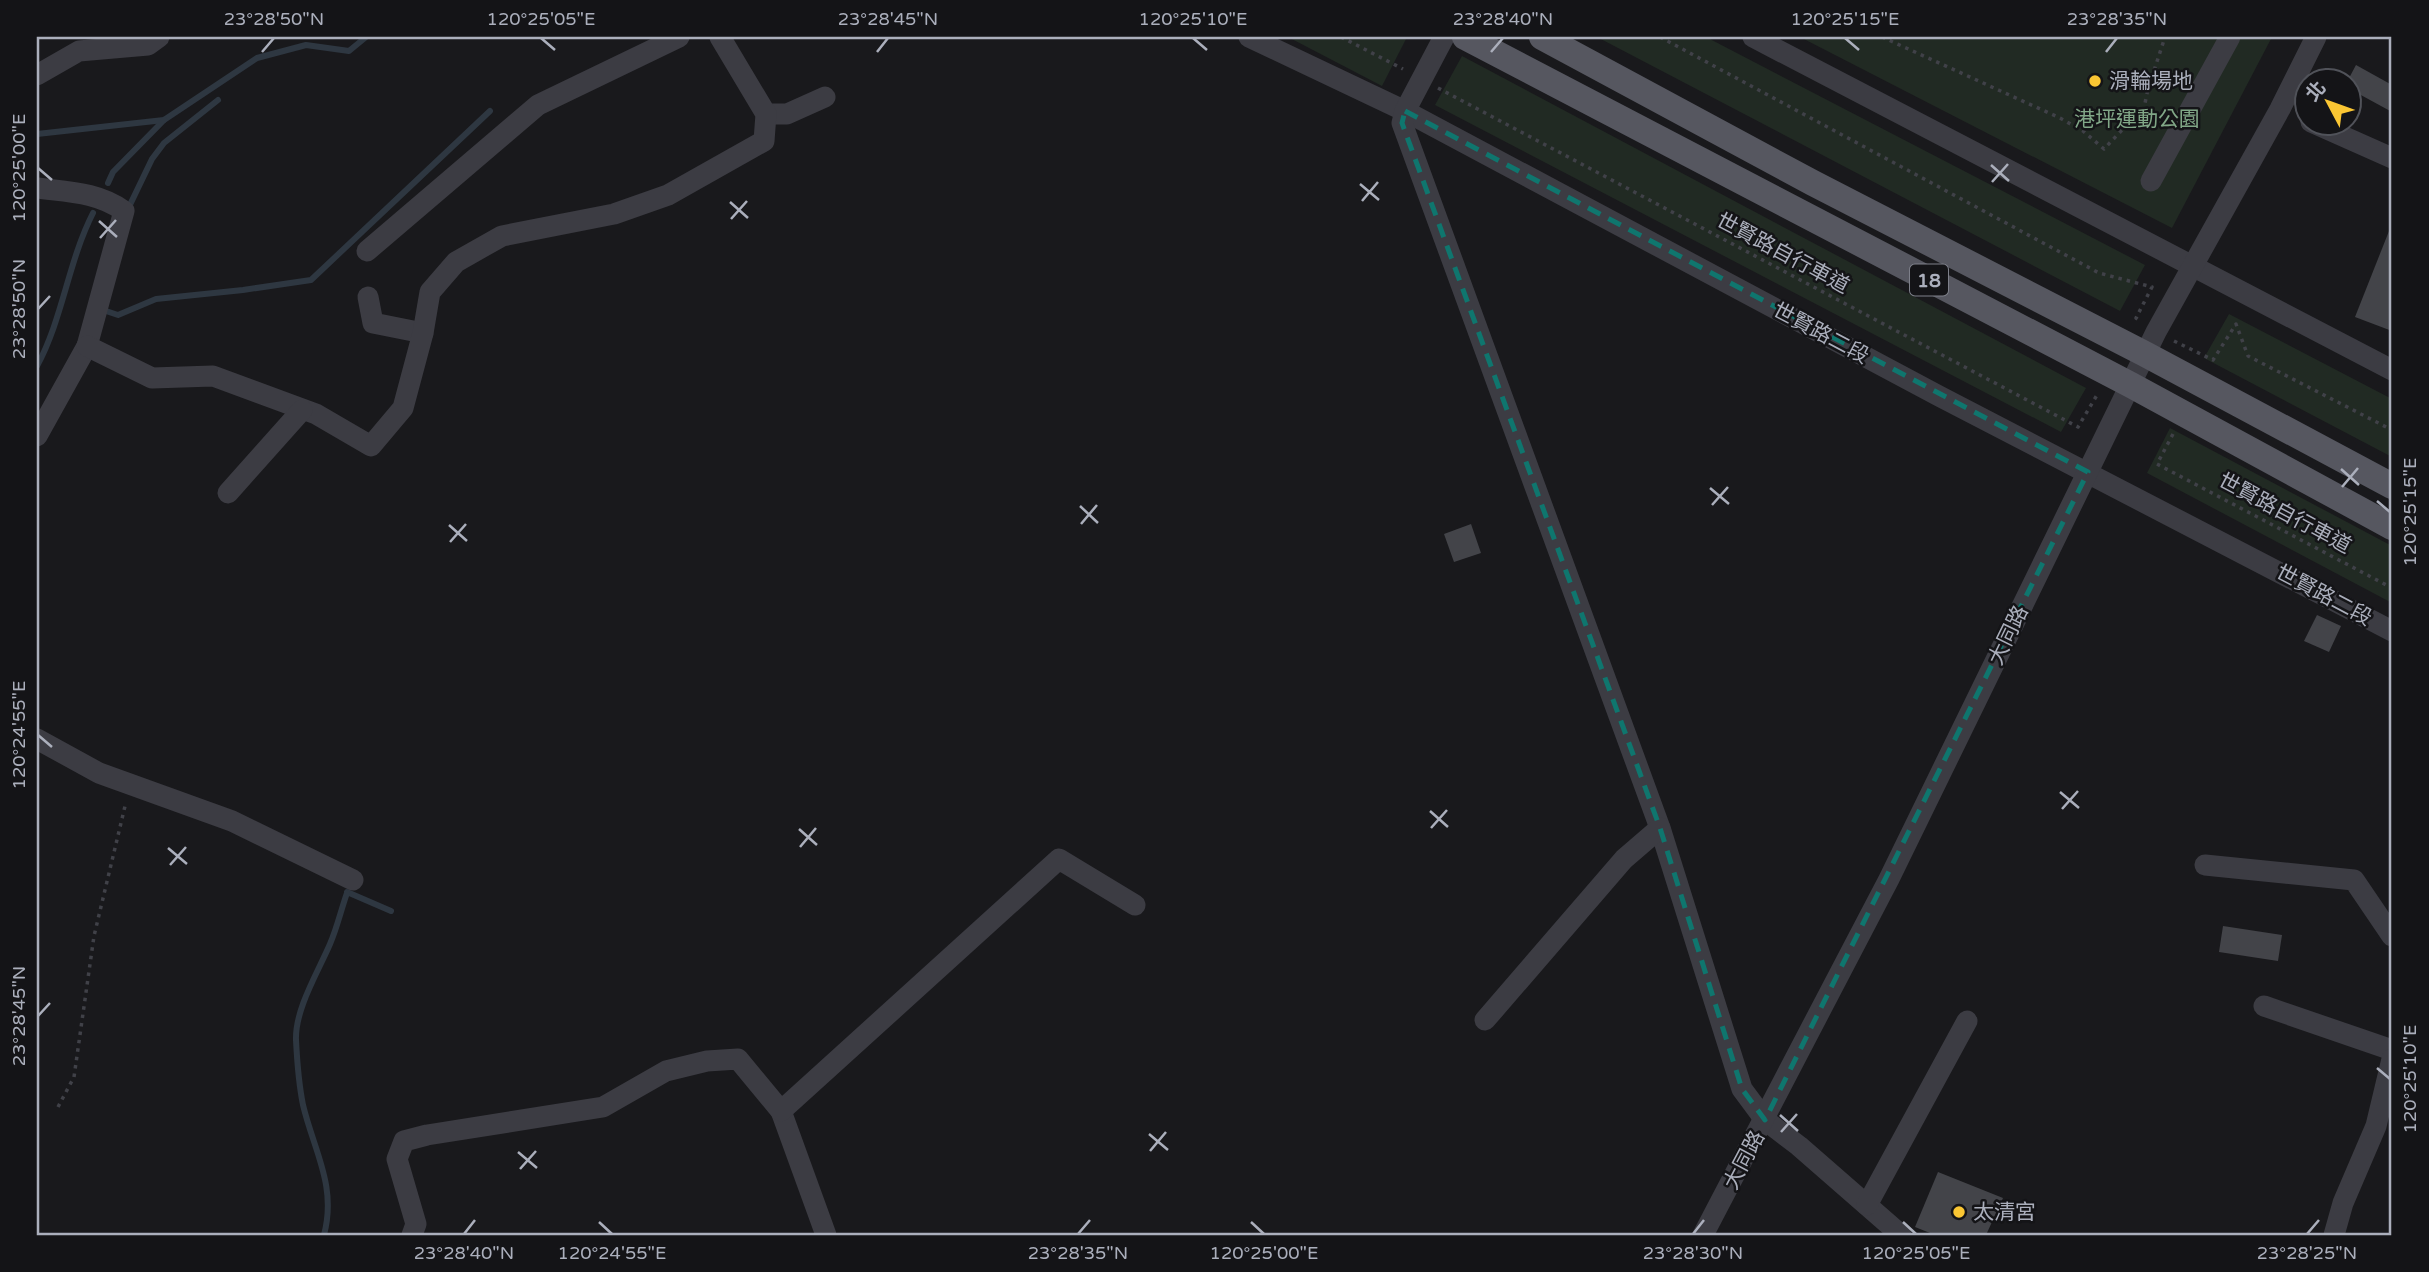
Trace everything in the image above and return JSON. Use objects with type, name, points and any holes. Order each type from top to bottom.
[{"type":"main road","name":"18","points":[[1465,37],[2131,385],[2392,527]]},
{"type":"main road","name":"18","points":[[1542,37],[1813,183],[2392,485]]},
{"type":"street","points":[[37,75],[79,51],[148,45],[159,37]]},
{"type":"street","points":[[367,251],[538,105],[679,37]]},
{"type":"street","points":[[86,346],[152,378],[213,376],[316,414],[371,446],[403,408],[423,333],[430,292],[456,262],[502,236],[614,214],[668,195],[764,141],[766,114],[720,37]]},
{"type":"street","name":"世賢路二段","points":[[1249,37],[1405,111],[1939,396],[2392,631]]},
{"type":"street","points":[[1444,37],[1405,111],[1402,124],[1660,828],[1742,1089],[1765,1121],[1799,1146],[1901,1235]]},
{"type":"street","points":[[1753,37],[2392,370]]},
{"type":"street","points":[[2151,181],[2230,37]]},
{"type":"street","name":"大同路","points":[[1703,1235],[1765,1121],[1889,879],[2145,354],[2280,109],[2309,39]]},
{"type":"street","points":[[766,114],[787,114],[825,97]]},
{"type":"street","points":[[2280,109],[2292,114]]},
{"type":"street","points":[[2342,136],[2392,158]]},
{"type":"street","points":[[37,188],[91,195],[109,201],[124,211],[86,346],[37,436]]},
{"type":"street","points":[[368,297],[373,323],[423,333]]},
{"type":"street","points":[[228,493],[302,410]]},
{"type":"street","points":[[37,739],[99,773],[232,821],[353,880]]},
{"type":"street","points":[[1485,1020],[1624,859],[1660,828]]},
{"type":"street","points":[[781,1111],[1059,859],[1135,905]]},
{"type":"street","points":[[2205,865],[2354,880],[2392,936]]},
{"type":"street","points":[[2264,1006],[2392,1051]]},
{"type":"street","points":[[1867,1205],[1967,1021]]},
{"type":"street","points":[[412,1235],[416,1224],[397,1159],[404,1141],[603,1107],[666,1071],[707,1061],[738,1059],[781,1111],[826,1235]]},
{"type":"street","points":[[2334,1235],[2343,1203],[2376,1126],[2392,1059]]},
{"type":"path","points":[[1341,37],[1391,63]]},
{"type":"path","points":[[1661,37],[2099,273],[2152,287],[2136,318]]},
{"type":"path","points":[[1882,37],[2060,118],[2083,131],[2104,149],[2123,129],[2142,117],[2165,37]]},
{"type":"path","name":"世賢路自行車道","points":[[1439,88],[2078,427],[2097,394]]},
{"type":"path","points":[[2214,360],[2236,324],[2248,356],[2392,430]]},
{"type":"path","name":"世賢路自行車道","points":[[2174,433],[2157,464],[2392,588]]},
{"type":"path","points":[[58,1107],[74,1077],[94,936],[130,783]]},
{"type":"highlighted area","points":[[1405,111],[2088,472],[1765,1120],[1742,1089],[1660,828],[1402,123]]},
{"type":"green space","points":[[1288,37],[1407,37],[1382,86]]},
{"type":"green space","points":[[1597,37],[1706,37],[2145,265],[2120,311]]},
{"type":"green space","name":"港坪運動公園","points":[[1800,37],[2272,37],[2172,228]]},
{"type":"green space","points":[[1462,56],[2086,388],[2061,432],[1435,105]]},
{"type":"green space","points":[[2229,314],[2392,399],[2392,457],[2204,358]]},
{"type":"green space","points":[[2170,428],[2392,546],[2392,603],[2147,473]]},
{"type":"building","points":[[2362,68],[2392,85],[2392,112],[2362,96]]},
{"type":"building","points":[[2392,227],[2392,331],[2355,317]]},
{"type":"building","points":[[1471,524],[1481,553],[1454,562],[1444,534]]},
{"type":"building","points":[[2317,615],[2341,626],[2329,652],[2304,641]]},
{"type":"building","points":[[2223,926],[2282,935],[2278,961],[2219,952]]},
{"type":"building","name":"太清宮","points":[[1938,1172],[2003,1198],[1986,1235],[1935,1235],[1915,1227]]},
{"type":"waterway","points":[[37,134],[164,120],[257,58],[306,45],[349,51],[366,37]]},
{"type":"waterway","points":[[127,211],[152,159],[164,143],[218,100]]},
{"type":"waterway","points":[[103,310],[118,315],[156,299],[311,280],[490,111]]},
{"type":"waterway","points":[[108,183],[113,172],[164,120]]},
{"type":"waterway","points":[[37,366],[53,329],[77,251],[93,213]]},
{"type":"waterway","points":[[347,892],[391,911]]},
{"type":"waterway","points":[[324,1235],[328,1200],[326,1184],[303,1105],[296,1040],[303,1003],[332,938],[347,893]]},
{"type":"place","name":"滑輪場地","points":[[2095,81]]},
{"type":"place","name":"太清宮","points":[[1959,1212]]}]
